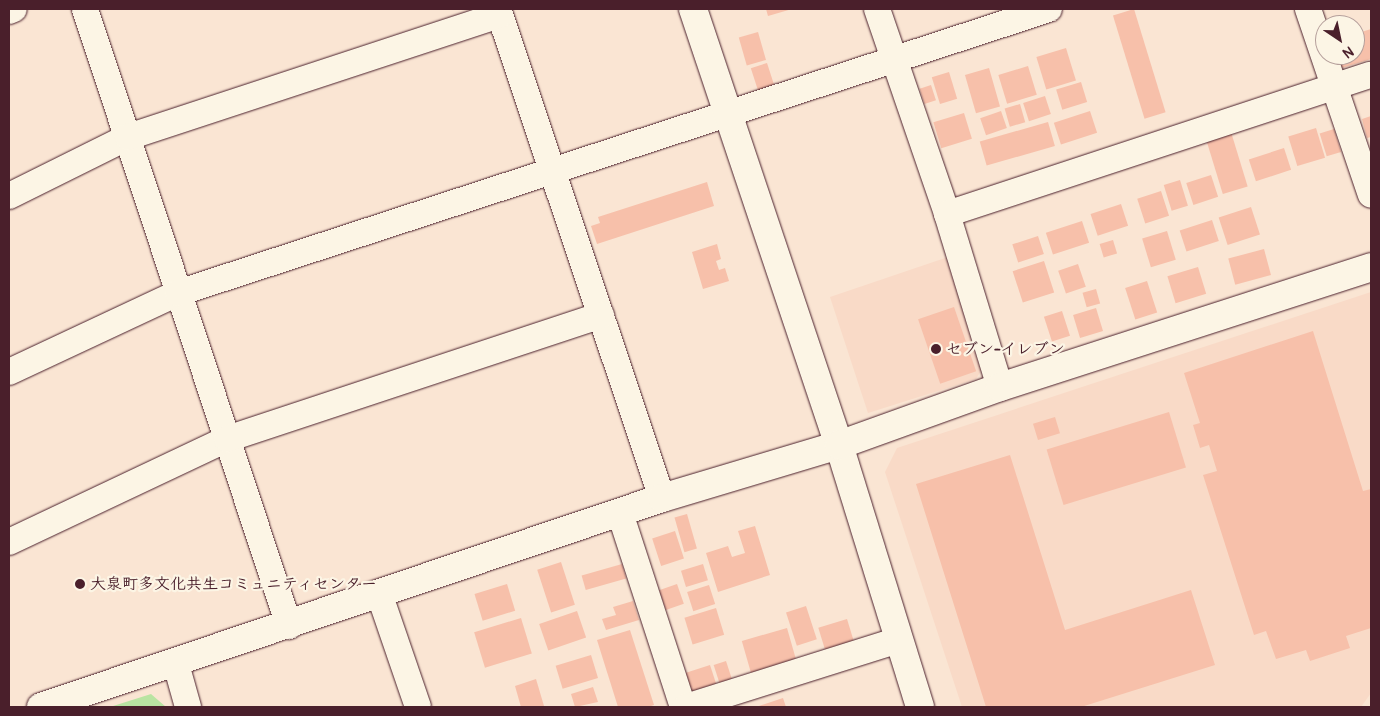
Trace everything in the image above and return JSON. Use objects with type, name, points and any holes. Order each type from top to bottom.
[{"type":"street","points":[[9,11],[14,9]]},
{"type":"street","points":[[85,9],[289,626]]},
{"type":"street","points":[[693,9],[839,445],[920,707]]},
{"type":"street","points":[[877,9],[947,214],[1000,387]]},
{"type":"street","points":[[9,372],[178,293],[1049,9]]},
{"type":"street","points":[[1308,9],[1371,195]]},
{"type":"street","points":[[9,196],[128,137],[499,12],[554,171],[662,498]]},
{"type":"street","points":[[947,214],[1371,75]]},
{"type":"street","points":[[42,707],[289,626],[379,593],[620,514],[662,498],[839,445],[1000,387],[1371,267]]},
{"type":"street","points":[[9,542],[227,439],[601,315]]},
{"type":"street","points":[[620,514],[684,707],[898,640]]},
{"type":"street","points":[[379,593],[418,707]]},
{"type":"street","points":[[176,664],[188,707]]},
{"type":"shaded area","points":[[948,257],[982,369],[976,379],[868,413],[830,297]]},
{"type":"shaded area","points":[[1371,292],[1371,693],[1361,707],[962,707],[885,472],[897,448]]},
{"type":"green space","points":[[151,694],[166,707],[110,707]]},
{"type":"building","points":[[766,9],[792,9],[768,16]]},
{"type":"building","points":[[1134,9],[1166,112],[1145,119],[1113,15]]},
{"type":"building","points":[[1371,29],[1371,59],[1365,61],[1365,31]]},
{"type":"building","points":[[758,32],[766,60],[747,65],[739,38]]},
{"type":"building","points":[[1066,48],[1076,81],[1046,90],[1036,57]]},
{"type":"building","points":[[767,63],[775,88],[759,93],[751,68]]},
{"type":"building","points":[[1341,65],[1352,65],[1342,68]]},
{"type":"building","points":[[1028,66],[1037,95],[1007,104],[998,75]]},
{"type":"building","points":[[989,68],[1000,106],[976,113],[965,75]]},
{"type":"building","points":[[949,72],[957,99],[940,104],[932,77]]},
{"type":"building","points":[[1081,82],[1087,102],[1062,110],[1056,90]]},
{"type":"building","points":[[931,85],[936,100],[925,104],[920,89]]},
{"type":"building","points":[[1045,96],[1051,114],[1029,121],[1023,103]]},
{"type":"building","points":[[1020,104],[1025,122],[1010,127],[1005,108]]},
{"type":"building","points":[[1001,111],[1007,128],[986,135],[980,118]]},
{"type":"building","points":[[1090,111],[1097,133],[1061,145],[1054,123]]},
{"type":"building","points":[[964,113],[972,139],[941,148],[933,122]]},
{"type":"building","points":[[1371,116],[1371,137],[1367,138],[1362,119]]},
{"type":"building","points":[[1048,122],[1055,146],[987,166],[980,142]]},
{"type":"building","points":[[1316,128],[1325,158],[1297,166],[1288,136]]},
{"type":"building","points":[[1334,129],[1341,152],[1327,156],[1320,133]]},
{"type":"building","points":[[1231,132],[1248,187],[1223,194],[1206,140]]},
{"type":"building","points":[[1284,148],[1291,170],[1256,181],[1249,159]]},
{"type":"building","points":[[1211,175],[1218,197],[1193,205],[1186,183]]},
{"type":"building","points":[[1180,180],[1188,206],[1172,211],[1164,185]]},
{"type":"building","points":[[707,182],[714,206],[597,244],[591,226],[600,223],[598,217]]},
{"type":"building","points":[[1161,191],[1169,216],[1145,223],[1137,199]]},
{"type":"building","points":[[1121,204],[1128,226],[1098,236],[1091,214]]},
{"type":"building","points":[[1251,207],[1260,235],[1228,245],[1219,218]]},
{"type":"building","points":[[1212,220],[1219,241],[1186,251],[1180,231]]},
{"type":"building","points":[[1082,221],[1089,243],[1053,255],[1046,233]]},
{"type":"building","points":[[1167,231],[1176,260],[1151,267],[1142,239]]},
{"type":"building","points":[[1038,236],[1044,254],[1018,262],[1012,244]]},
{"type":"building","points":[[1113,240],[1117,253],[1104,257],[1100,244]]},
{"type":"building","points":[[717,244],[721,259],[716,261],[719,270],[725,268],[729,281],[703,289],[692,252]]},
{"type":"building","points":[[1264,249],[1271,275],[1235,285],[1228,259]]},
{"type":"building","points":[[1044,261],[1054,292],[1023,303],[1013,271]]},
{"type":"building","points":[[1078,264],[1086,287],[1066,294],[1058,271]]},
{"type":"building","points":[[1198,267],[1206,294],[1176,303],[1167,276]]},
{"type":"building","points":[[1147,281],[1157,312],[1135,319],[1125,288]]},
{"type":"building","points":[[1096,289],[1100,303],[1087,307],[1083,293]]},
{"type":"building","points":[[954,307],[976,371],[940,384],[918,319]]},
{"type":"building","points":[[1096,308],[1103,331],[1080,338],[1073,315]]},
{"type":"building","points":[[1062,311],[1070,336],[1052,342],[1044,317]]},
{"type":"building","points":[[1313,331],[1363,491],[1371,489],[1371,628],[1346,636],[1350,648],[1310,661],[1306,650],[1276,659],[1266,631],[1254,635],[1203,475],[1217,471],[1209,445],[1200,448],[1193,425],[1200,423],[1184,373]]},
{"type":"building","points":[[1169,412],[1186,467],[1064,505],[1047,449]]},
{"type":"building","points":[[1055,417],[1060,433],[1038,440],[1033,424]]},
{"type":"building","points":[[1010,455],[1065,630],[1191,590],[1215,665],[1081,707],[986,707],[916,484]]},
{"type":"building","points":[[687,514],[697,549],[684,552],[675,518]]},
{"type":"building","points":[[755,526],[770,575],[718,592],[706,553],[728,546],[732,557],[745,553],[738,531]]},
{"type":"building","points":[[675,531],[684,559],[661,566],[652,538]]},
{"type":"building","points":[[561,562],[575,605],[551,613],[537,570]]},
{"type":"building","points":[[622,564],[626,578],[586,590],[582,576]]},
{"type":"building","points":[[703,564],[708,580],[686,587],[681,571]]},
{"type":"building","points":[[507,584],[515,611],[483,621],[474,594]]},
{"type":"building","points":[[677,584],[684,604],[666,610],[659,590]]},
{"type":"building","points":[[709,585],[715,604],[693,611],[687,592]]},
{"type":"building","points":[[633,601],[639,620],[606,630],[602,619],[616,615],[613,607]]},
{"type":"building","points":[[806,606],[817,639],[797,646],[786,612]]},
{"type":"building","points":[[716,608],[724,635],[693,644],[684,618]]},
{"type":"building","points":[[577,611],[586,637],[548,650],[539,624]]},
{"type":"building","points":[[521,618],[532,653],[485,668],[474,632]]},
{"type":"building","points":[[847,619],[855,646],[826,655],[818,628]]},
{"type":"building","points":[[787,628],[797,662],[751,675],[742,641]]},
{"type":"building","points":[[630,630],[654,705],[648,707],[618,707],[597,640]]},
{"type":"building","points":[[591,655],[598,678],[563,689],[556,666]]},
{"type":"building","points":[[726,661],[732,680],[720,684],[714,665]]},
{"type":"building","points":[[710,665],[717,687],[692,695],[685,673]]},
{"type":"building","points":[[536,679],[544,706],[521,707],[515,686]]},
{"type":"building","points":[[593,687],[598,702],[575,707],[571,694]]},
{"type":"building","points":[[783,698],[786,707],[756,707]]},
{"type":"place","name":"セブン-イレブン","points":[[936,349]]},
{"type":"place","name":"大泉町多文化共生コミュニティセンター","points":[[80,584]]}]
